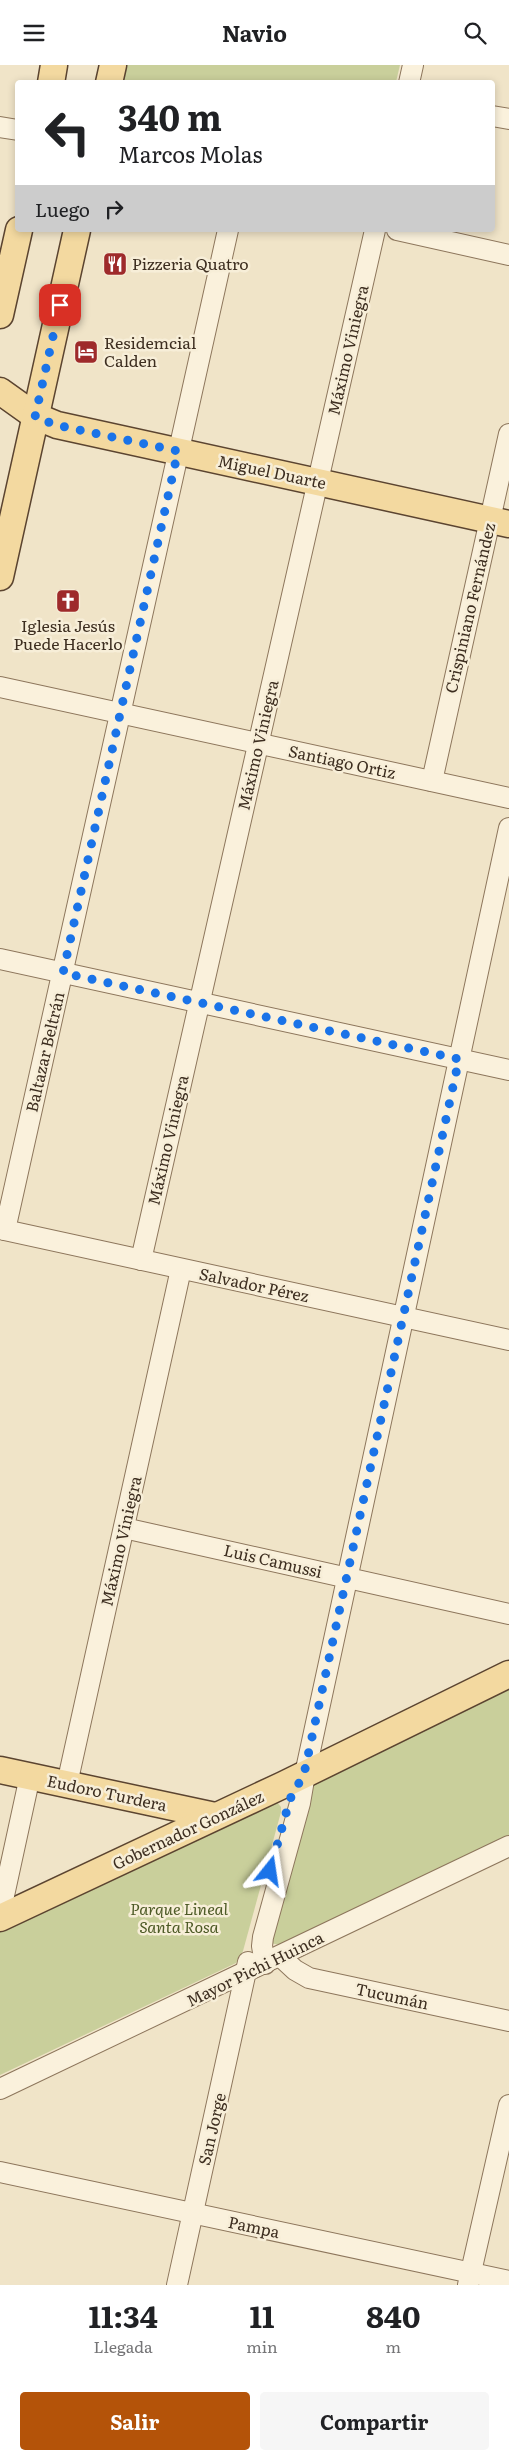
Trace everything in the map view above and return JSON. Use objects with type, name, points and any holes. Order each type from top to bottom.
[{"type":"main road","points":[[51,80],[54,65]]},
{"type":"main road","points":[[110,80],[113,65]]},
{"type":"main road","points":[[0,315],[18,232]]},
{"type":"main road","points":[[0,577],[77,232]]},
{"type":"main road","name":"Miguel Duarte","points":[[0,391],[35,417],[56,425],[499,522]]},
{"type":"main road","name":"Gobernador González","points":[[0,1916],[304,1774],[509,1673]]},
{"type":"main road","name":"Eudoro Turdera","points":[[0,1770],[215,1816]]},
{"type":"street","points":[[410,80],[413,65]]},
{"type":"street","points":[[495,117],[509,119]]},
{"type":"street","points":[[0,127],[15,130]]},
{"type":"street","name":"Baltazar Beltrán","points":[[3,1230],[63,973],[228,232]]},
{"type":"street","name":"Máximo Viniegra","points":[[141,1260],[376,232]]},
{"type":"street","points":[[406,232],[509,255]]},
{"type":"street","name":"Crispiniano Fernández","points":[[432,781],[499,522],[509,435]]},
{"type":"street","name":"Santiago Ortiz","points":[[0,687],[509,798]]},
{"type":"street","points":[[264,1965],[251,1942],[287,1807],[294,1790],[304,1774],[509,829]]},
{"type":"street","points":[[0,959],[509,1070]]},
{"type":"street","name":"Salvador Pérez","points":[[3,1230],[509,1341]]},
{"type":"street","name":"Máximo Viniegra","points":[[67,1785],[181,1269]]},
{"type":"street","name":"Luis Camussi","points":[[124,1528],[509,1614]]},
{"type":"street","points":[[0,1916],[30,1776]]},
{"type":"street","name":"Mayor Pichi Huinca","points":[[0,2089],[264,1965],[509,1846]]},
{"type":"street","name":"Tucumán","points":[[264,1965],[295,1970],[309,1978],[509,2021]]},
{"type":"street","name":"San Jorge","points":[[177,2285],[193,2213],[264,1965]]},
{"type":"street","points":[[470,2279],[509,2105]]},
{"type":"street","name":"Pampa","points":[[0,2172],[193,2213],[470,2279],[509,2281]]},
{"type":"green space","points":[[127,65],[400,65],[396,80],[123,80]]},
{"type":"green space","points":[[509,1687],[509,1835],[280,1945],[270,1943],[310,1786]]},
{"type":"green space","name":"Parque Lineal Santa Rosa","points":[[277,1802],[281,1807],[281,1812],[243,1951],[236,1963],[0,2075],[0,1930]]},
{"type":"place","name":"Pizzeria Quatro","points":[[115,264]]},
{"type":"place","name":"Residemcial Calden","points":[[86,352]]},
{"type":"place","name":"Iglesia Jesús Puede Hacerlo","points":[[68,601]]},
{"type":"route","points":[[60,305],[35,417],[56,425],[178,451],[63,973],[459,1059],[304,1774],[290,1799],[270,1871]]}]
